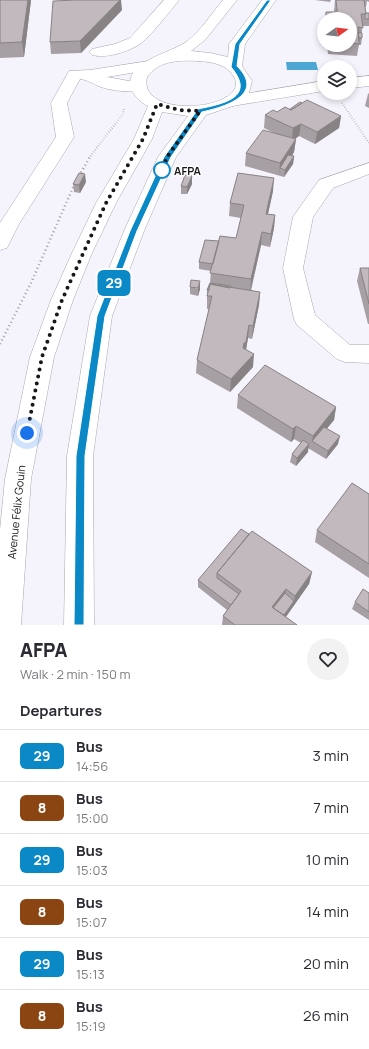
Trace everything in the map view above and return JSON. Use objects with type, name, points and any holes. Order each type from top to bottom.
[{"type":"main road","points":[[97,52],[119,48],[135,42],[172,0]]},
{"type":"main road","points":[[0,243],[10,224],[65,137],[59,103],[75,74],[90,75],[149,66],[169,58],[192,45],[230,0]]},
{"type":"main road","points":[[234,67],[238,44],[269,0]]},
{"type":"main road","points":[[169,58],[200,56],[217,59],[234,67],[244,80],[244,87],[240,95],[232,101]]},
{"type":"main road","name":"Avenue Félix Gouin","points":[[6,625],[18,479],[42,357],[62,300],[82,253],[106,203],[143,139],[148,96],[138,79],[149,66]]},
{"type":"main road","points":[[90,75],[106,83],[148,96],[179,110],[200,111],[218,107],[232,101],[317,87]]},
{"type":"main road","points":[[244,80],[286,91]]},
{"type":"main road","points":[[357,82],[369,81]]},
{"type":"main road","points":[[79,625],[80,456],[101,316],[134,231],[167,157],[200,111]]},
{"type":"main road","points":[[369,168],[326,184],[303,217],[293,268],[305,319],[345,353],[369,354]]},
{"type":"path","points":[[340,101],[369,143]]},
{"type":"path","points":[[0,344],[34,277],[70,192],[88,160],[123,114],[124,108]]},
{"type":"water","points":[[286,62],[316,62],[317,66],[317,70],[287,70]]},
{"type":"building","points":[[0,0],[28,0],[22,42],[0,43]]},
{"type":"building","points":[[120,0],[80,41],[50,42],[53,1]]},
{"type":"building","points":[[336,0],[364,0],[366,14],[361,14],[363,28],[358,27],[359,44],[357,44],[357,12],[337,12]]},
{"type":"building","points":[[365,13],[369,13],[369,19],[365,19]]},
{"type":"building","points":[[358,32],[362,33],[362,38],[359,38]]},
{"type":"building","points":[[307,100],[341,116],[317,132],[301,124],[293,128],[265,115],[273,110],[277,112],[285,107],[291,110]]},
{"type":"building","points":[[300,102],[302,103],[291,110],[290,109]]},
{"type":"building","points":[[263,130],[296,139],[280,163],[246,153]]},
{"type":"building","points":[[288,155],[294,156],[285,170],[280,168]]},
{"type":"building","points":[[79,173],[85,174],[79,185],[73,184]]},
{"type":"building","points":[[238,173],[274,178],[266,214],[275,215],[271,234],[262,232],[251,279],[210,273],[220,236],[236,238],[244,205],[230,203]]},
{"type":"building","points":[[185,175],[192,176],[187,187],[181,186]]},
{"type":"building","points":[[205,240],[219,241],[213,264],[199,262]]},
{"type":"building","points":[[360,268],[369,268],[369,304]]},
{"type":"building","points":[[191,280],[200,281],[198,288],[190,287]]},
{"type":"building","points":[[210,283],[231,286],[230,288],[210,284],[209,290],[207,290]]},
{"type":"building","points":[[210,284],[260,292],[253,326],[249,325],[246,342],[244,343],[243,348],[254,354],[231,379],[197,360],[212,296],[207,296]]},
{"type":"building","points":[[265,365],[336,407],[313,436],[296,426],[293,429],[238,395]]},
{"type":"building","points":[[324,427],[340,436],[328,451],[312,441]]},
{"type":"building","points":[[303,440],[309,444],[297,458],[292,454]]},
{"type":"building","points":[[352,483],[369,494],[369,564],[317,530]]},
{"type":"building","points":[[241,529],[249,534],[217,573],[217,578],[239,594],[231,605],[198,580]]},
{"type":"building","points":[[252,531],[312,572],[295,596],[286,589],[272,607],[297,625],[235,625],[223,616],[241,591],[217,573]]},
{"type":"building","points":[[363,589],[369,593],[369,612],[355,602]]},
{"type":"building","points":[[285,593],[294,601],[284,615],[273,608]]},
{"type":"bus line","name":"29","points":[[79,625],[80,456],[101,316],[134,231],[167,157],[200,111],[224,105],[240,95],[244,87],[244,80],[234,67],[238,44],[269,0]]},
{"type":"place","name":"AFPA","points":[[162,170]]},
{"type":"route","points":[[27,433],[42,357],[62,300],[82,253],[106,203],[143,139],[157,104],[172,109],[200,111],[167,157],[162,170]]}]
